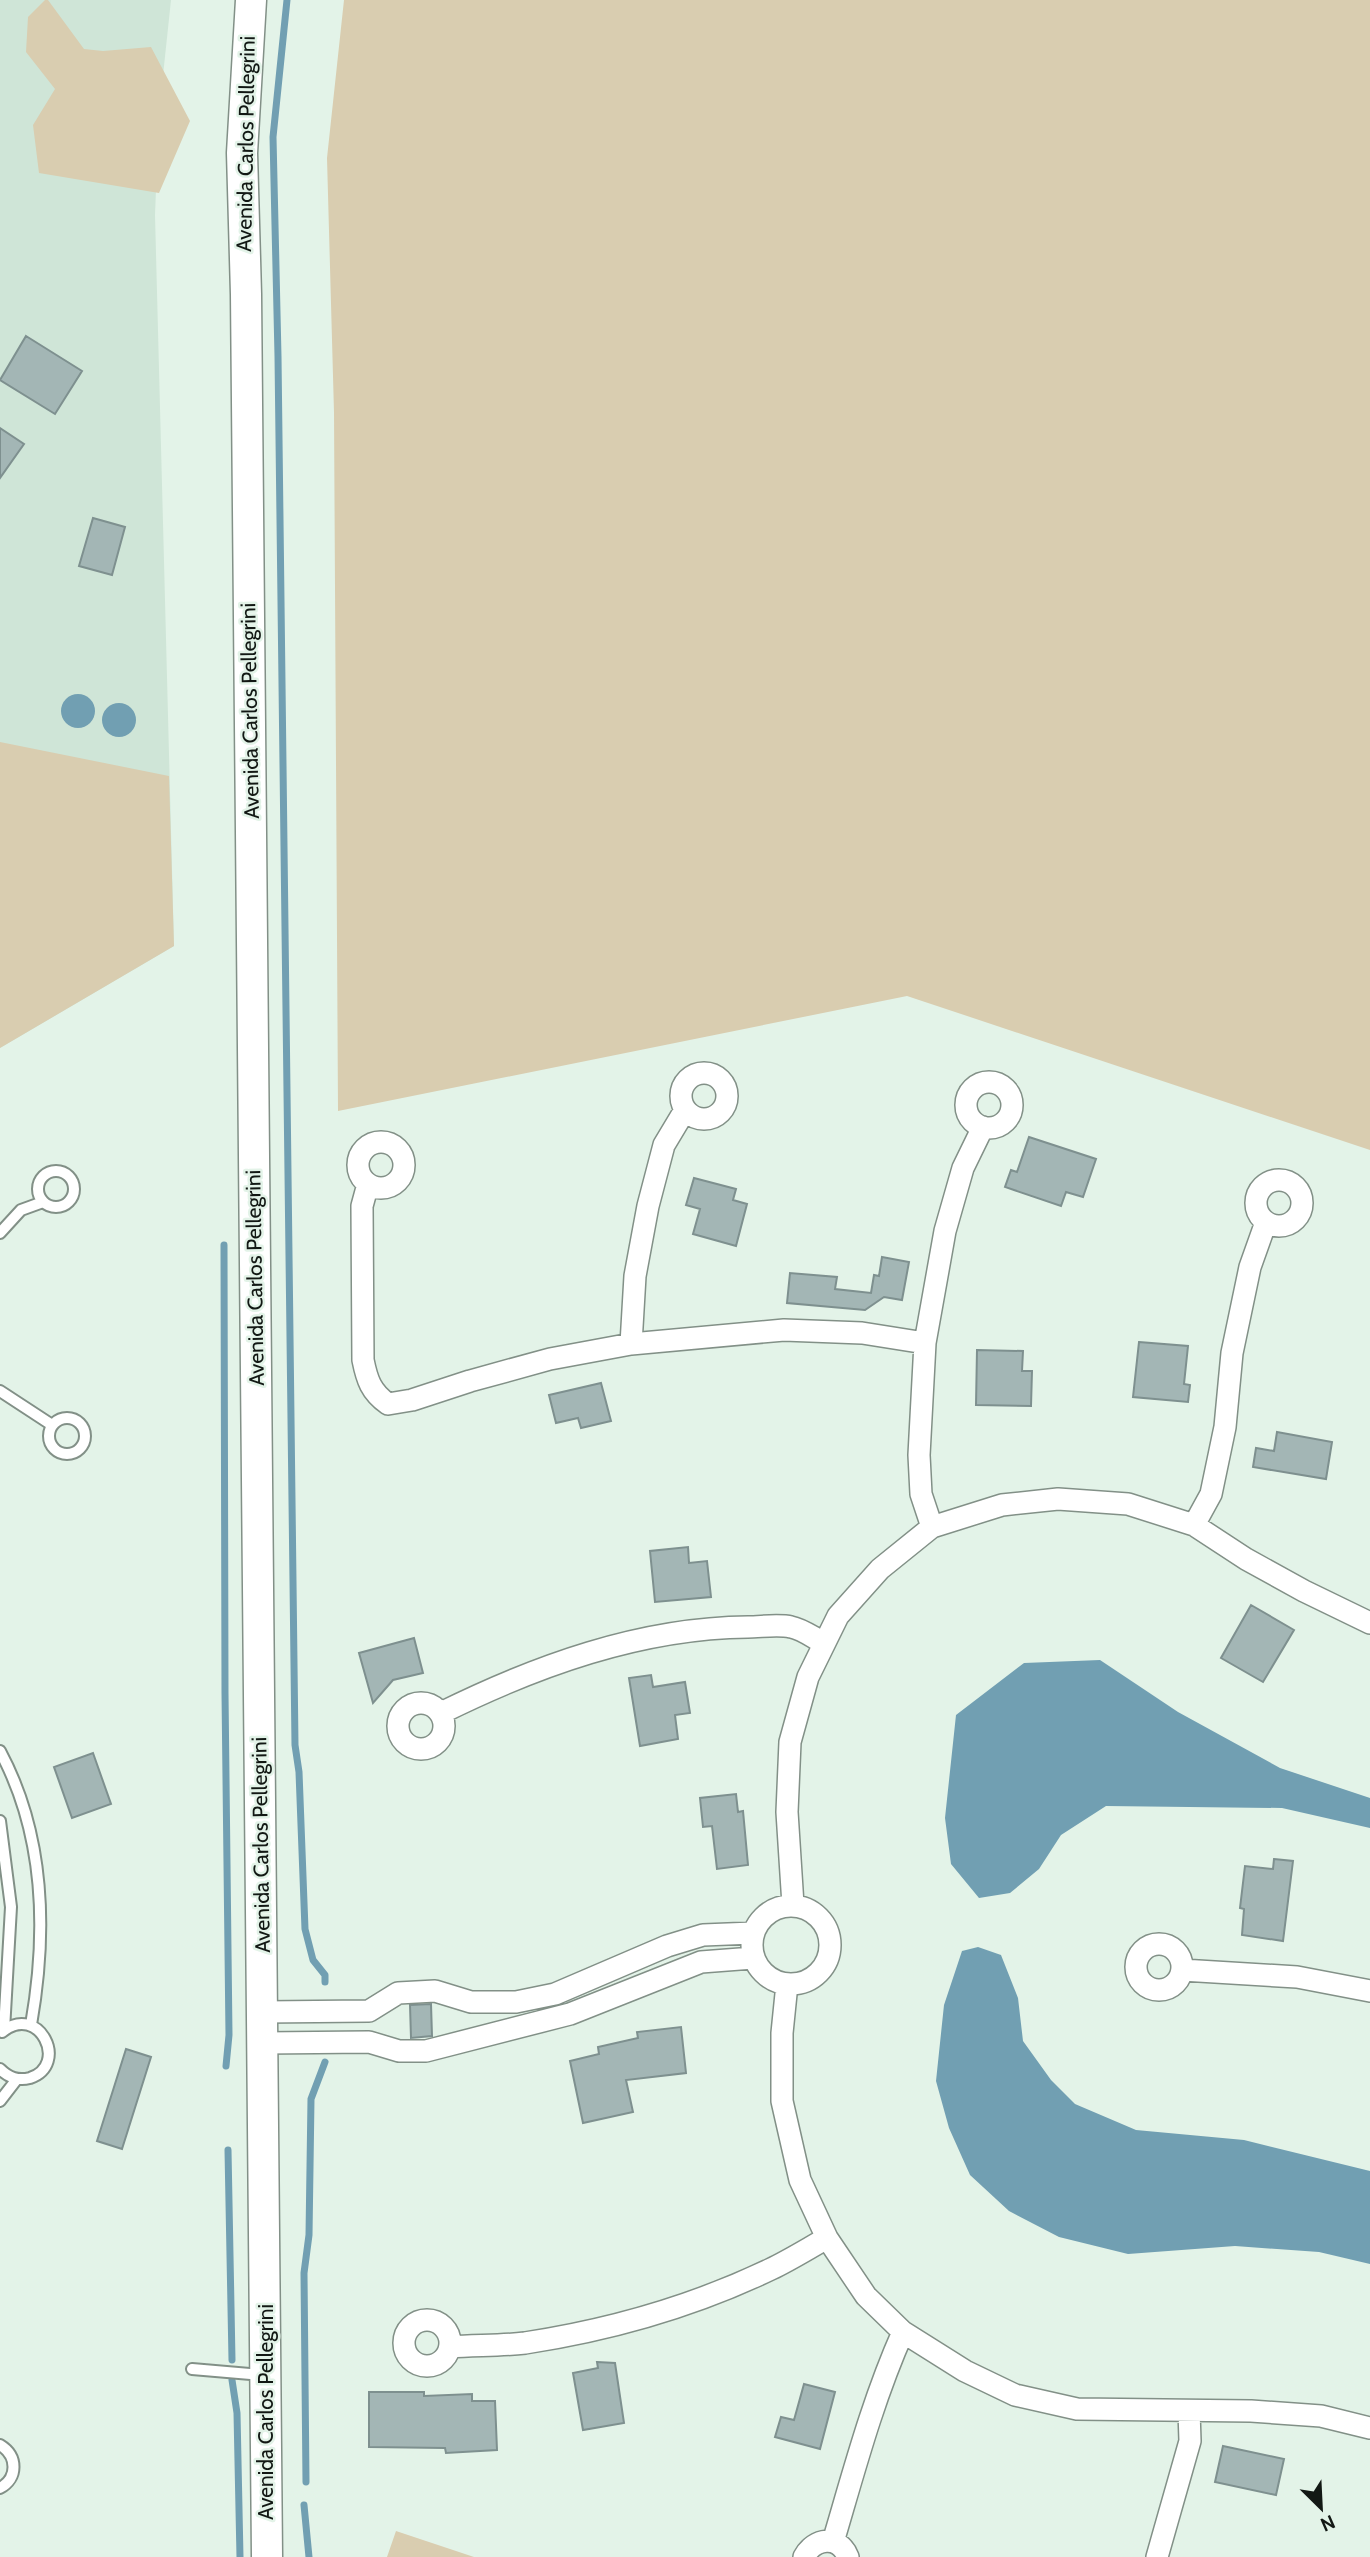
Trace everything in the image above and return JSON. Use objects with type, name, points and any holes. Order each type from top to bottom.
[{"type":"main road","name":"Avenida Carlos Pellegrini","points":[[251,0],[246,44],[242,153],[267,2557]]},
{"type":"street","points":[[631,1344],[635,1276],[648,1206],[664,1145],[685,1110]]},
{"type":"street","points":[[932,1527],[921,1494],[919,1455],[925,1343],[945,1231],[963,1168],[983,1127]]},
{"type":"street","points":[[368,1184],[362,1206],[363,1360],[367,1380],[375,1395],[388,1404],[412,1400],[550,1359],[631,1344],[784,1330],[862,1333],[925,1343]]},
{"type":"street","points":[[1194,1525],[1211,1494],[1225,1427],[1232,1353],[1250,1267],[1266,1222]]},
{"type":"street","points":[[793,1905],[788,1812],[790,1742],[808,1677],[838,1616],[880,1569],[932,1527],[1002,1505],[1058,1499],[1128,1504],[1194,1525],[1269,1572],[1370,1623]]},
{"type":"street","points":[[441,1713],[494,1687],[552,1664],[629,1641],[711,1627],[790,1627],[824,1643]]},
{"type":"street","points":[[793,1905],[806,1908],[817,1915],[830,1938],[830,1951],[826,1964],[818,1974],[807,1982],[787,1984],[769,1978],[759,1969],[751,1946],[759,1921],[768,1912],[793,1905]]},
{"type":"street","points":[[263,2012],[369,2011],[398,1993],[435,1991],[471,2002],[516,2002],[555,1994],[667,1946],[703,1935],[753,1933]]},
{"type":"street","points":[[263,2043],[369,2042],[399,2051],[426,2051],[570,2014],[701,1962],[753,1958]]},
{"type":"street","points":[[1182,1970],[1297,1977],[1370,1991]]},
{"type":"street","points":[[787,1984],[782,2033],[782,2101],[800,2180],[827,2238],[866,2296],[903,2332],[965,2371],[1015,2395],[1077,2409],[1251,2411],[1321,2416],[1370,2428]]},
{"type":"street","points":[[471,2002],[474,2039]]},
{"type":"street","points":[[369,2011],[369,2042]]},
{"type":"street","points":[[450,2347],[522,2343],[588,2332],[656,2314],[774,2268],[827,2238]]},
{"type":"street","points":[[804,2557],[813,2545],[826,2540],[841,2549],[868,2424],[903,2332]]},
{"type":"street","points":[[1157,2557],[1190,2441],[1189,2411]]},
{"type":"lane","points":[[0,1233],[21,1210],[43,1202]]},
{"type":"lane","points":[[0,1391],[52,1425]]},
{"type":"lane","points":[[0,1751],[10,1769],[33,1844],[42,1914],[38,1983],[31,2025]]},
{"type":"lane","points":[[0,1821],[11,1907],[2,2032]]},
{"type":"lane","points":[[0,2069],[17,2079],[35,2076],[47,2063],[49,2054],[45,2037],[31,2025],[12,2025],[2,2032]]},
{"type":"lane","points":[[0,2101],[17,2079]]},
{"type":"lane","points":[[192,2369],[265,2376]]},
{"type":"lane","points":[[0,2445],[8,2451],[14,2464],[10,2479],[0,2488]]},
{"type":"shaded area","points":[[0,0],[171,0],[159,113],[155,215],[174,946],[0,1048]]},
{"type":"shaded area","points":[[48,0],[84,49],[103,51],[151,47],[190,121],[159,193],[39,173],[33,125],[55,89],[26,52],[28,17]]},
{"type":"shaded area","points":[[344,0],[1370,0],[1370,1150],[907,996],[338,1111],[334,412],[327,158]]},
{"type":"shaded area","points":[[0,742],[169,776],[174,946],[0,1048]]},
{"type":"shaded area","points":[[396,2531],[474,2557],[387,2557]]},
{"type":"water","points":[[78,694],[90,699],[95,711],[90,723],[78,728],[66,723],[61,711],[66,699]]},
{"type":"water","points":[[119,703],[131,708],[136,720],[131,732],[119,737],[107,732],[102,720],[107,708]]},
{"type":"water","points":[[1100,1660],[1178,1712],[1280,1768],[1370,1798],[1370,1828],[1282,1808],[1106,1806],[1061,1835],[1039,1869],[1010,1893],[979,1898],[951,1864],[945,1818],[956,1715],[1024,1663]]},
{"type":"water","points":[[978,1947],[1001,1955],[1018,1998],[1023,2041],[1051,2080],[1075,2104],[1136,2130],[1244,2140],[1370,2171],[1370,2264],[1319,2252],[1235,2246],[1128,2254],[1059,2237],[1009,2211],[970,2175],[949,2128],[936,2081],[944,2005],[962,1951]]},
{"type":"building","points":[[26,336],[82,371],[55,414],[0,380]]},
{"type":"building","points":[[0,428],[24,444],[0,478]]},
{"type":"building","points":[[93,518],[125,527],[112,575],[79,566]]},
{"type":"building","points":[[1029,1137],[1096,1159],[1083,1197],[1066,1192],[1061,1206],[1005,1187],[1011,1170],[1017,1172]]},
{"type":"building","points":[[694,1178],[736,1189],[733,1200],[747,1204],[736,1246],[693,1234],[700,1209],[686,1205]]},
{"type":"building","points":[[882,1257],[909,1262],[902,1300],[884,1297],[865,1310],[787,1303],[790,1273],[837,1277],[835,1289],[871,1293],[874,1275],[879,1276]]},
{"type":"building","points":[[1139,1342],[1188,1346],[1184,1384],[1190,1385],[1188,1402],[1133,1397]]},
{"type":"building","points":[[977,1350],[1023,1351],[1022,1371],[1032,1371],[1031,1406],[976,1405]]},
{"type":"building","points":[[601,1383],[611,1421],[581,1428],[578,1418],[556,1423],[549,1395]]},
{"type":"building","points":[[1277,1432],[1332,1442],[1326,1479],[1253,1467],[1256,1448],[1274,1451]]},
{"type":"building","points":[[688,1547],[689,1563],[707,1561],[711,1597],[655,1602],[650,1551]]},
{"type":"building","points":[[1251,1605],[1294,1630],[1263,1682],[1221,1658]]},
{"type":"building","points":[[414,1638],[423,1673],[393,1680],[373,1703],[359,1653]]},
{"type":"building","points":[[651,1675],[653,1687],[685,1682],[690,1713],[675,1715],[678,1739],[640,1746],[629,1678]]},
{"type":"building","points":[[93,1753],[111,1804],[72,1818],[54,1767]]},
{"type":"building","points":[[736,1794],[738,1812],[743,1811],[748,1865],[717,1869],[712,1826],[703,1827],[700,1798]]},
{"type":"building","points":[[1274,1859],[1293,1861],[1283,1941],[1242,1935],[1244,1909],[1240,1908],[1245,1866],[1273,1869]]},
{"type":"building","points":[[431,2004],[432,2036],[411,2038],[410,2005]]},
{"type":"building","points":[[681,2027],[686,2073],[626,2080],[633,2112],[583,2123],[570,2061],[599,2054],[598,2047],[638,2038],[637,2032]]},
{"type":"building","points":[[126,2049],[151,2057],[122,2149],[97,2141]]},
{"type":"building","points":[[597,2362],[615,2363],[624,2423],[583,2430],[573,2373],[598,2368]]},
{"type":"building","points":[[804,2384],[835,2392],[820,2449],[775,2437],[781,2417],[794,2420]]},
{"type":"building","points":[[369,2392],[424,2392],[424,2396],[472,2394],[472,2401],[495,2401],[497,2450],[446,2453],[445,2448],[369,2447]]},
{"type":"building","points":[[1223,2446],[1284,2459],[1276,2495],[1215,2482]]},
{"type":"waterway","points":[[287,0],[273,137],[295,1745],[299,1772],[305,1929],[313,1960],[325,1975],[325,1982]]},
{"type":"waterway","points":[[224,1245],[229,2035],[226,2066]]},
{"type":"waterway","points":[[306,2482],[304,2273],[309,2235],[311,2099],[325,2062]]},
{"type":"waterway","points":[[228,2150],[232,2360]]},
{"type":"waterway","points":[[232,2380],[237,2413],[240,2557]]},
{"type":"waterway","points":[[304,2505],[309,2557]]}]
